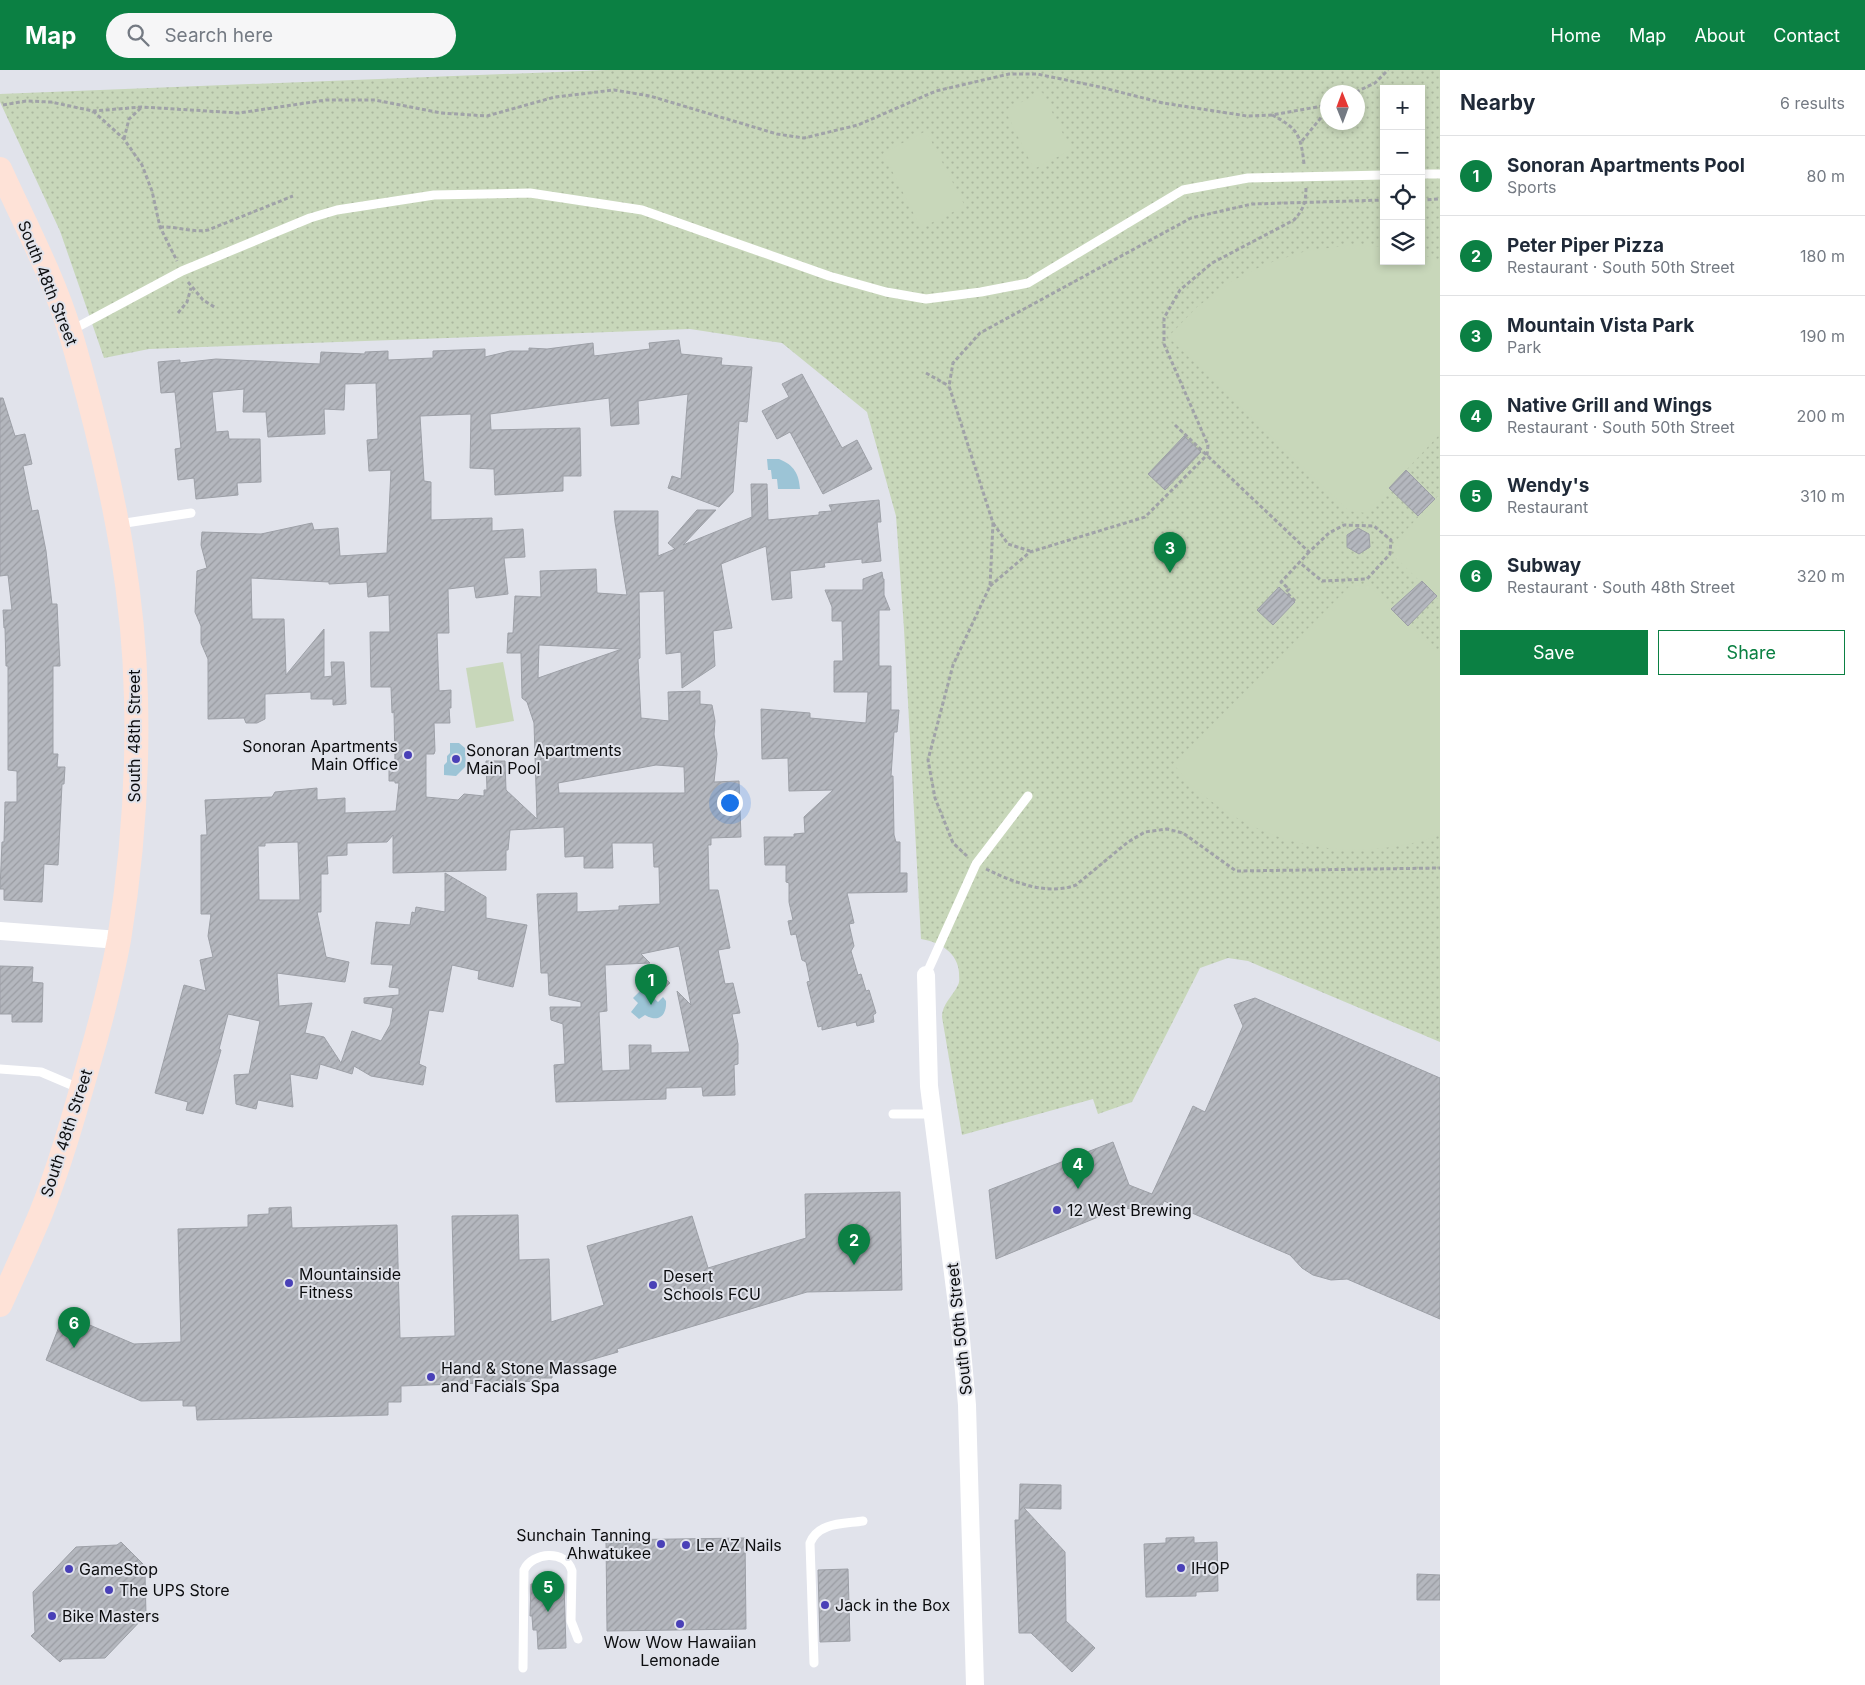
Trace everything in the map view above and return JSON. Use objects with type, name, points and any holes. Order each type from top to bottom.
[{"type":"main road","name":"South 48th Street","points":[[0,169],[50,280],[70,331],[108,470],[119,524],[132,635],[136,722],[135,793],[126,889],[119,940],[104,1005],[82,1089],[41,1211],[0,1305]]},
{"type":"street","points":[[0,931],[119,940]]},
{"type":"street","name":"South 50th Street","points":[[926,974],[928,1068],[932,1114],[958,1308],[967,1405],[974,1685]]},
{"type":"lane","points":[[1425,174],[1440,174]]},
{"type":"lane","points":[[70,331],[182,272],[310,218],[337,210],[434,195],[530,193],[642,210],[829,276],[886,292],[926,299],[981,292],[1028,283],[1183,190],[1248,178],[1380,175]]},
{"type":"lane","points":[[119,524],[191,513]]},
{"type":"lane","points":[[926,974],[976,864],[1028,796]]},
{"type":"lane","points":[[0,1069],[42,1072],[82,1089]]},
{"type":"lane","points":[[893,1114],[932,1114]]},
{"type":"lane","points":[[814,1663],[810,1544],[813,1537],[824,1527],[863,1521]]},
{"type":"lane","points":[[523,1668],[524,1570],[533,1559],[549,1556],[561,1557],[570,1563],[572,1571],[571,1621],[578,1639]]},
{"type":"path","points":[[1365,88],[1376,83],[1388,70]]},
{"type":"path","points":[[3,105],[26,101],[51,102],[93,111],[142,107],[239,113],[326,100],[375,100],[440,112],[486,116],[555,97],[614,90],[650,96],[777,134],[804,138],[858,125],[936,91],[1009,74],[1036,74],[1100,87],[1163,103],[1247,116],[1320,106]]},
{"type":"path","points":[[124,139],[129,119],[142,107]]},
{"type":"path","points":[[93,111],[124,139],[142,165],[152,191],[160,227],[174,255]]},
{"type":"path","points":[[1272,114],[1289,123],[1302,141],[1304,161]]},
{"type":"path","points":[[1302,141],[1320,119]]},
{"type":"path","points":[[160,227],[182,228],[199,232],[208,230],[294,196]]},
{"type":"path","points":[[1425,200],[1440,199]]},
{"type":"path","points":[[1030,552],[1008,544],[993,523],[949,386],[953,363],[980,333],[1191,218],[1252,204],[1380,200]]},
{"type":"path","points":[[990,586],[1030,552],[1145,517],[1207,455],[1208,445],[1164,344],[1164,318],[1180,290],[1212,263],[1294,220],[1300,214],[1306,202]]},
{"type":"path","points":[[178,313],[187,302],[191,288],[203,300],[216,308]]},
{"type":"path","points":[[926,373],[949,386]]},
{"type":"path","points":[[1175,425],[1309,552]]},
{"type":"path","points":[[993,523],[990,586],[953,665],[928,760],[935,798],[953,843],[976,864],[1012,882],[1034,887],[1066,888],[1076,885],[1128,842],[1145,832],[1167,829],[1183,833],[1236,872],[1440,868]]},
{"type":"path","points":[[1295,601],[1286,592],[1289,590],[1281,582],[1299,562],[1329,532],[1344,525],[1374,526],[1391,540],[1390,554],[1367,579],[1322,581],[1299,562]]},
{"type":"green space","points":[[606,70],[1440,70],[1440,1042],[1248,961],[1228,958],[1200,968],[1132,1102],[1098,1114],[1093,1099],[962,1135],[942,1017],[946,1004],[959,984],[959,973],[952,954],[935,943],[921,939],[896,516],[867,412],[782,343],[690,329],[149,349],[104,358],[60,231],[0,102],[0,94]]},
{"type":"green space","points":[[1042,92],[1071,150],[1034,169],[1005,110]]},
{"type":"green space","points":[[926,131],[965,206],[921,228],[883,153]]},
{"type":"green space","points":[[1352,245],[1380,247],[1380,265],[1425,265],[1425,256],[1440,260],[1440,434],[1366,513],[1349,511],[1168,337],[1197,307],[1232,281],[1266,264],[1306,251]]},
{"type":"green space","points":[[1440,494],[1440,601],[1394,556],[1394,543]]},
{"type":"green space","points":[[1368,585],[1440,655],[1440,835],[1414,843],[1387,848],[1360,850],[1333,848],[1306,844],[1280,837],[1230,814],[1188,782],[1173,764],[1350,586]]},
{"type":"green space","points":[[503,662],[514,721],[476,728],[466,668]]},
{"type":"water","points":[[767,459],[779,459],[795,471],[800,489],[778,489],[777,479],[772,479],[771,470],[768,470]]},
{"type":"water","name":"Sonoran Apartments Main Pool","points":[[450,743],[459,743],[465,748],[466,766],[456,776],[444,775],[444,765],[450,753]]},
{"type":"water","points":[[643,988],[658,1002],[663,997],[666,1001],[665,1011],[661,1017],[654,1018],[645,1015],[639,1019],[631,1012],[638,1003],[633,998]]},
{"type":"building","points":[[679,340],[681,354],[722,358],[721,365],[752,367],[747,422],[739,421],[733,492],[719,507],[668,488],[672,476],[681,479],[688,394],[638,401],[639,424],[611,426],[609,398],[490,414],[491,430],[580,428],[581,476],[563,476],[563,491],[495,495],[494,469],[470,468],[471,414],[420,416],[424,481],[431,482],[431,520],[492,518],[492,531],[523,529],[525,557],[504,558],[508,594],[476,598],[474,586],[448,589],[449,633],[437,633],[439,691],[451,690],[450,723],[434,723],[435,751],[434,754],[426,754],[426,797],[458,800],[464,794],[484,796],[484,790],[487,790],[486,761],[505,761],[506,790],[537,819],[534,723],[527,702],[522,698],[521,653],[507,653],[508,633],[513,633],[515,596],[541,597],[540,571],[596,569],[597,593],[627,595],[614,511],[658,511],[658,556],[675,549],[668,543],[697,510],[716,510],[683,545],[752,517],[751,484],[767,484],[768,520],[819,515],[819,512],[832,511],[829,505],[879,500],[881,522],[877,522],[881,561],[862,563],[862,559],[824,563],[825,567],[790,571],[792,598],[772,600],[766,546],[721,564],[732,628],[713,631],[715,666],[682,688],[681,652],[666,654],[664,591],[639,592],[640,658],[638,659],[641,718],[669,721],[668,692],[700,691],[700,704],[712,705],[715,721],[714,734],[717,754],[714,782],[739,781],[741,837],[711,838],[711,845],[708,845],[709,890],[718,890],[730,948],[718,950],[725,984],[733,983],[740,1013],[732,1014],[738,1044],[738,1064],[734,1065],[735,1095],[703,1096],[702,1087],[666,1088],[666,1099],[556,1102],[554,1065],[565,1064],[563,1024],[551,1020],[550,1007],[581,1007],[581,1002],[549,995],[548,973],[541,973],[537,894],[577,893],[577,912],[619,910],[619,906],[660,904],[659,867],[654,867],[653,843],[612,843],[613,868],[584,868],[584,856],[565,857],[564,827],[510,830],[508,850],[506,850],[506,870],[393,873],[393,835],[387,842],[347,843],[347,855],[327,856],[328,874],[321,874],[321,912],[317,912],[326,957],[349,962],[345,982],[277,973],[279,1006],[312,1003],[305,1033],[324,1037],[341,1063],[352,1031],[381,1041],[390,1025],[393,1008],[364,1003],[364,998],[399,995],[399,988],[389,987],[393,965],[371,964],[376,922],[410,925],[412,912],[415,913],[416,907],[445,912],[445,873],[486,897],[486,918],[527,925],[513,987],[478,979],[479,971],[452,965],[443,1012],[429,1010],[419,1064],[426,1067],[423,1085],[371,1076],[354,1066],[352,1074],[320,1064],[317,1079],[290,1074],[293,1107],[258,1100],[256,1109],[236,1104],[234,1075],[249,1074],[260,1021],[228,1014],[219,1049],[221,1050],[203,1114],[186,1110],[188,1102],[155,1093],[184,985],[206,991],[200,960],[213,957],[208,936],[211,914],[201,914],[201,835],[207,835],[205,800],[272,797],[275,792],[317,788],[317,800],[345,798],[345,813],[396,811],[399,783],[389,781],[389,766],[395,765],[394,712],[392,713],[391,687],[371,687],[370,632],[390,632],[389,595],[368,597],[367,582],[329,584],[329,582],[251,578],[252,619],[284,619],[286,675],[324,629],[324,677],[332,676],[331,662],[344,662],[346,704],[333,705],[333,699],[311,699],[311,692],[265,694],[265,719],[257,723],[246,723],[244,718],[208,719],[208,659],[201,643],[201,626],[195,612],[197,571],[207,568],[201,545],[202,532],[261,534],[312,523],[314,530],[338,528],[340,556],[387,553],[391,470],[369,471],[367,440],[378,439],[376,383],[345,384],[344,410],[324,409],[325,434],[268,437],[266,412],[243,412],[244,389],[212,392],[216,432],[228,431],[229,439],[260,439],[261,482],[237,483],[238,495],[196,499],[194,478],[178,480],[175,449],[181,448],[175,392],[161,393],[158,362],[180,360],[180,363],[216,359],[320,364],[321,352],[365,354],[365,352],[388,351],[388,360],[433,358],[433,351],[485,349],[485,357],[510,351],[529,351],[529,348],[547,349],[593,343],[594,356],[650,349],[649,343]],"holes":[[[539,645],[622,649],[538,678]],[[656,765],[684,767],[685,793],[559,793],[558,783]],[[298,842],[300,900],[259,900],[258,846],[265,846],[265,843]],[[679,946],[691,1005],[677,991],[690,1052],[651,1053],[651,1045],[629,1045],[630,1070],[602,1071],[599,1012],[607,1011],[605,965],[650,963],[641,954]]]},
{"type":"building","points":[[802,374],[842,448],[857,440],[872,469],[823,494],[790,432],[777,439],[762,411],[789,397],[782,384]]},
{"type":"building","points":[[0,398],[3,398],[15,436],[25,434],[32,464],[23,466],[32,511],[38,510],[46,551],[52,604],[57,604],[60,666],[53,666],[53,754],[58,754],[57,767],[65,767],[64,784],[62,784],[58,865],[44,864],[42,902],[4,900],[4,889],[0,889],[5,802],[17,802],[17,771],[8,770],[8,666],[6,666],[3,610],[12,610],[8,575],[0,576]]},
{"type":"building","points":[[1184,436],[1201,452],[1165,490],[1148,474]]},
{"type":"building","points":[[1406,470],[1435,499],[1418,516],[1389,488]]},
{"type":"building","points":[[1358,528],[1369,534],[1370,547],[1359,554],[1347,547],[1347,535]]},
{"type":"building","points":[[882,572],[884,595],[890,610],[879,610],[879,666],[891,666],[891,710],[899,710],[897,732],[894,732],[891,776],[893,776],[894,835],[896,842],[900,842],[900,873],[907,873],[907,892],[847,893],[854,923],[849,924],[854,946],[851,951],[858,975],[861,974],[866,991],[869,990],[876,1013],[873,1015],[874,1022],[857,1026],[856,1022],[822,1030],[822,1026],[818,1027],[807,982],[810,981],[806,962],[802,960],[796,934],[791,935],[788,921],[793,920],[789,902],[789,883],[786,882],[786,865],[765,865],[764,837],[794,837],[794,834],[805,833],[804,817],[833,790],[789,791],[788,758],[762,759],[761,709],[810,713],[810,718],[866,723],[868,692],[834,692],[834,661],[843,661],[842,621],[832,621],[832,607],[825,590],[863,590],[863,579]]},
{"type":"building","points":[[1422,581],[1437,596],[1408,626],[1391,609]]},
{"type":"building","points":[[1279,587],[1295,602],[1273,625],[1257,610]]},
{"type":"building","points":[[0,966],[33,967],[32,982],[43,983],[42,1022],[12,1022],[12,1014],[0,1014]]},
{"type":"building","points":[[658,972],[670,983],[659,993],[648,982]]},
{"type":"building","points":[[1255,998],[1440,1078],[1440,1319],[1347,1279],[1331,1280],[1313,1275],[1302,1268],[1290,1255],[1164,1201],[1160,1210],[1147,1205],[1134,1209],[1120,1208],[996,1259],[989,1190],[1113,1142],[1129,1185],[1152,1194],[1193,1106],[1205,1112],[1243,1026],[1234,1005]]},
{"type":"building","points":[[900,1192],[902,1290],[807,1292],[617,1349],[618,1352],[552,1371],[552,1378],[540,1378],[540,1381],[401,1386],[401,1402],[388,1402],[388,1415],[197,1420],[196,1406],[183,1406],[183,1400],[141,1401],[46,1360],[64,1314],[134,1344],[181,1342],[178,1229],[248,1227],[248,1215],[269,1214],[269,1208],[291,1207],[292,1228],[397,1225],[400,1338],[455,1336],[452,1216],[518,1215],[519,1260],[549,1259],[551,1322],[604,1305],[587,1246],[692,1216],[708,1268],[806,1238],[805,1194]]},
{"type":"building","points":[[1020,1484],[1061,1485],[1061,1509],[1024,1508],[1065,1552],[1066,1621],[1095,1648],[1072,1672],[1031,1633],[1019,1633],[1015,1520],[1019,1520]]},
{"type":"building","name":"IHOP","points":[[1194,1537],[1194,1543],[1217,1542],[1218,1591],[1196,1592],[1196,1596],[1146,1597],[1144,1544],[1166,1543],[1166,1538]]},
{"type":"building","points":[[745,1538],[746,1629],[607,1631],[606,1540]]},
{"type":"building","points":[[121,1542],[149,1570],[145,1573],[146,1615],[105,1658],[63,1659],[60,1662],[31,1636],[35,1632],[33,1592],[76,1547],[117,1545]]},
{"type":"building","name":"Jack in the Box","points":[[848,1569],[850,1641],[820,1642],[818,1570]]},
{"type":"building","points":[[1417,1574],[1440,1575],[1440,1600],[1417,1600]]},
{"type":"building","points":[[531,1584],[564,1584],[566,1648],[538,1649],[537,1630],[533,1630],[532,1616],[530,1616]]},
{"type":"place","name":"Mountain Vista Park","points":[[1170,573]]},
{"type":"place","name":"Sonoran Apartments Main Office","points":[[408,755]]},
{"type":"place","name":"Sonoran Apartments Main Pool","points":[[456,759]]},
{"type":"place","name":"Sonoran Apartments Pool","points":[[651,1005]]},
{"type":"place","name":"Native Grill and Wings","points":[[1078,1189]]},
{"type":"place","name":"12 West Brewing","points":[[1057,1210]]},
{"type":"place","name":"Peter Piper Pizza","points":[[854,1265]]},
{"type":"place","name":"Mountainside Fitness","points":[[289,1283]]},
{"type":"place","name":"Desert Schools FCU","points":[[653,1285]]},
{"type":"place","name":"Subway","points":[[74,1348]]},
{"type":"place","name":"Hand & Stone Massage and Facials Spa","points":[[431,1377]]},
{"type":"place","name":"Sunchain Tanning Ahwatukee","points":[[661,1544]]},
{"type":"place","name":"Le AZ Nails","points":[[686,1545]]},
{"type":"place","name":"IHOP","points":[[1181,1568]]},
{"type":"place","name":"GameStop","points":[[69,1569]]},
{"type":"place","name":"The UPS Store","points":[[109,1590]]},
{"type":"place","name":"Jack in the Box","points":[[825,1605]]},
{"type":"place","name":"Wendy's","points":[[548,1612]]},
{"type":"place","name":"Bike Masters","points":[[52,1616]]},
{"type":"place","name":"Wow Wow Hawaiian Lemonade","points":[[680,1624]]}]
